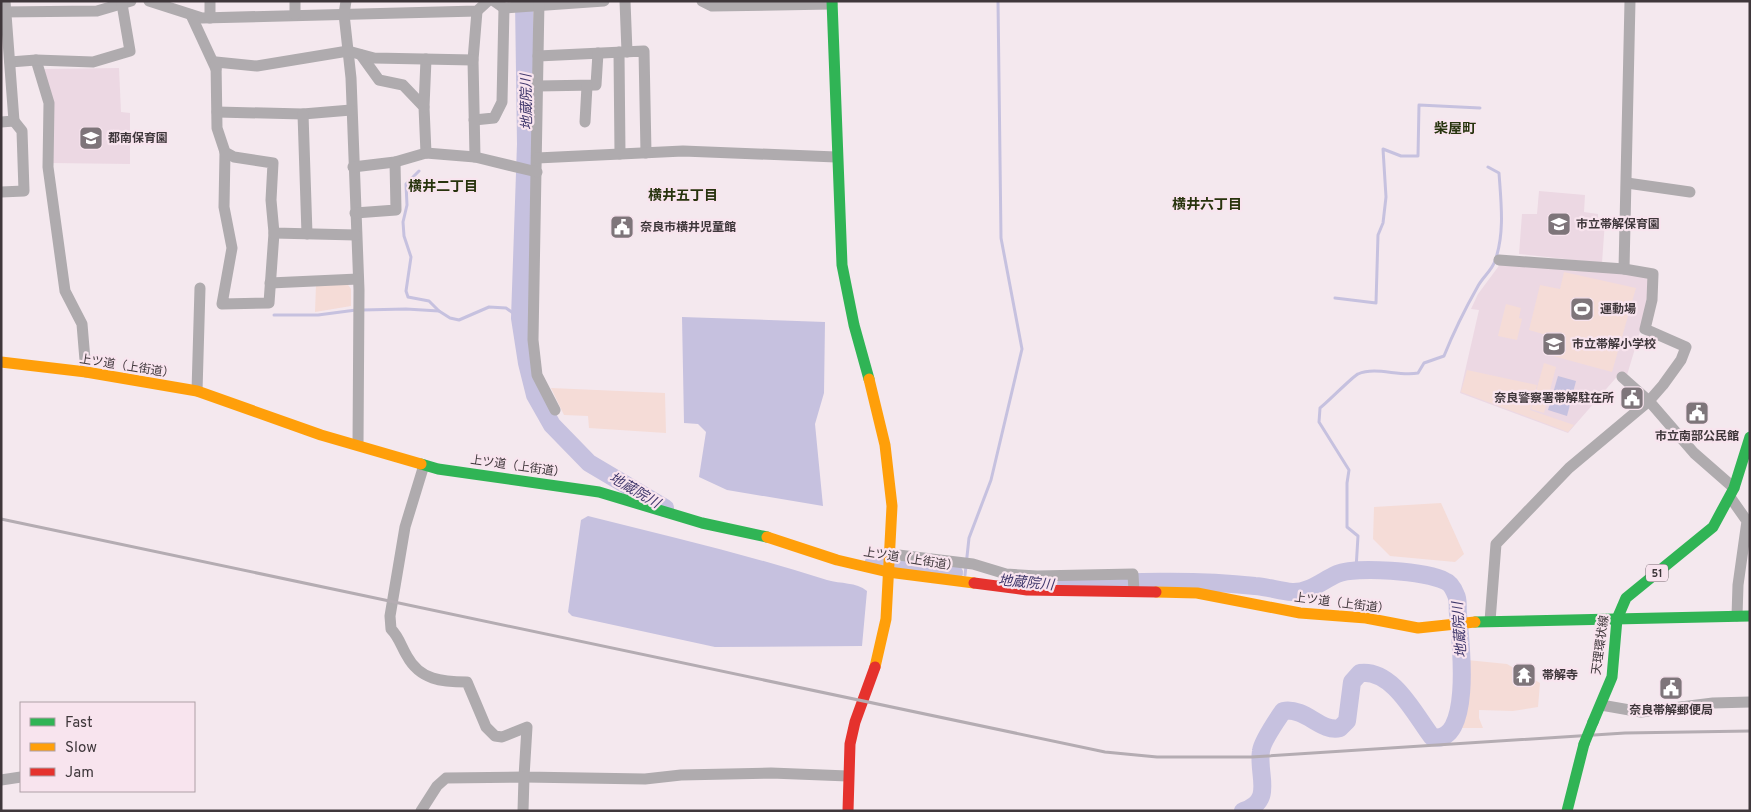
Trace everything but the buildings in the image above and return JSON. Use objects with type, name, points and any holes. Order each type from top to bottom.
[{"type":"street","points":[[149,1],[191,15],[210,18],[344,14],[405,7],[451,7],[477,12]]},
{"type":"street","points":[[210,1],[210,18]]},
{"type":"street","points":[[295,1],[295,16]]},
{"type":"street","points":[[346,1],[344,14],[348,51],[358,279],[358,445]]},
{"type":"street","points":[[475,157],[473,60],[477,12],[488,1]]},
{"type":"street","points":[[474,120],[494,118],[502,102],[499,4],[533,5],[604,1]]},
{"type":"street","points":[[620,154],[625,1]]},
{"type":"street","points":[[702,1],[712,6],[832,3],[839,237],[845,291],[882,434],[892,505],[885,633],[877,666],[862,702],[852,736],[848,776],[848,811]]},
{"type":"street","points":[[1624,269],[1630,1]]},
{"type":"street","points":[[1,192],[24,191],[22,131],[14,121],[4,9],[50,6],[97,11],[127,3],[130,51],[93,62],[36,60],[10,62]]},
{"type":"street","points":[[533,5],[538,56],[537,158],[532,171],[533,340],[537,375],[555,410]]},
{"type":"street","points":[[191,15],[216,69]]},
{"type":"street","points":[[224,152],[234,157],[273,163],[271,200],[274,233],[269,303],[222,304],[232,248],[224,207],[224,152],[217,128],[216,62],[257,66],[348,51],[374,58],[473,60]]},
{"type":"street","points":[[538,56],[644,51],[646,153]]},
{"type":"street","points":[[537,86],[596,86],[598,53]]},
{"type":"street","points":[[361,55],[379,80],[403,86],[424,107]]},
{"type":"street","points":[[426,59],[424,107],[426,153]]},
{"type":"street","points":[[36,60],[49,103],[48,167],[65,291],[82,324],[86,372]]},
{"type":"street","points":[[585,122],[587,86]]},
{"type":"street","points":[[217,112],[303,114],[351,110]]},
{"type":"street","points":[[303,114],[307,234]]},
{"type":"street","points":[[1,122],[14,121]]},
{"type":"street","points":[[537,158],[683,151],[836,157]]},
{"type":"street","points":[[353,167],[396,162],[426,153],[475,157],[532,171]]},
{"type":"street","points":[[355,213],[396,210],[396,162]]},
{"type":"street","points":[[1627,183],[1690,192]]},
{"type":"street","points":[[274,233],[356,235]]},
{"type":"street","points":[[1490,621],[1496,544],[1569,468],[1649,401],[1675,370],[1686,347],[1645,329],[1652,300],[1653,274],[1624,269],[1500,260]]},
{"type":"street","points":[[270,283],[358,279]]},
{"type":"street","points":[[197,391],[200,288]]},
{"type":"street","name":"上ツ道（上街道）","points":[[1,362],[86,372],[197,391],[321,435],[424,465],[466,473],[599,492],[686,519],[766,537],[837,560],[888,572],[1026,590],[1133,585],[1197,593],[1300,613],[1366,618],[1418,628],[1490,621],[1750,616]]},
{"type":"street","points":[[1622,377],[1649,401],[1694,453],[1732,492],[1749,521],[1738,585],[1737,616]]},
{"type":"street","name":"天理環状線","points":[[1570,810],[1584,744],[1601,705],[1615,662],[1617,619],[1620,608],[1626,598],[1713,527],[1732,492],[1750,437]]},
{"type":"street","points":[[424,465],[405,527],[390,616],[391,630],[398,636],[413,666],[428,678],[440,682],[467,682],[486,727],[495,736],[502,737],[527,727],[523,811]]},
{"type":"street","points":[[890,554],[967,564],[1006,574],[1133,574],[1133,585]]},
{"type":"street","points":[[1601,705],[1641,712],[1713,703],[1750,702]]},
{"type":"street","points":[[421,811],[437,786],[446,778],[645,779],[681,775],[771,773],[848,776]]},
{"type":"street","points":[[1,780],[20,777]]},
{"type":"shaded area","name":"都南保育園","points":[[119,68],[121,112],[130,113],[130,164],[51,163],[44,69]]},
{"type":"shaded area","points":[[1539,191],[1585,195],[1584,212],[1598,214],[1598,220],[1605,221],[1602,263],[1519,254],[1522,214],[1537,214]]},
{"type":"shaded area","name":"市立帯解小学校","points":[[1501,263],[1648,276],[1650,299],[1627,375],[1621,372],[1568,433],[1460,393],[1479,310],[1471,309],[1478,294]]},
{"type":"shaded area","name":"運動場","points":[[1564,272],[1636,288],[1612,372],[1553,356],[1557,338],[1529,330],[1540,285],[1560,289]]},
{"type":"shaded area","points":[[346,282],[351,289],[351,306],[315,312],[316,285]]},
{"type":"shaded area","points":[[1506,304],[1521,308],[1519,318],[1522,319],[1517,340],[1498,336]]},
{"type":"shaded area","points":[[682,317],[825,322],[824,393],[815,424],[823,506],[727,490],[699,477],[706,432],[698,424],[684,423]]},
{"type":"shaded area","points":[[1544,363],[1556,367],[1544,413],[1531,409]]},
{"type":"shaded area","points":[[1467,370],[1537,385],[1530,410],[1574,425],[1568,432],[1461,392]]},
{"type":"shaded area","points":[[1558,376],[1576,381],[1567,416],[1548,410]]},
{"type":"shaded area","points":[[551,388],[665,393],[666,433],[589,428],[588,416],[564,415]]},
{"type":"shaded area","points":[[1441,503],[1464,554],[1455,562],[1390,556],[1373,539],[1374,507]]},
{"type":"shaded area","points":[[588,516],[863,588],[867,591],[862,646],[715,647],[572,616],[568,612],[581,520]]},
{"type":"shaded area","points":[[1467,660],[1507,664],[1540,683],[1538,707],[1513,711],[1479,710],[1479,718],[1483,728],[1459,728],[1466,708]]},
{"type":"waterway","name":"地蔵院川","points":[[524,1],[526,144],[520,318],[527,363],[535,395],[552,425],[589,463],[665,508]]},
{"type":"waterway","points":[[965,575],[969,538],[991,480],[1022,349],[1001,238],[998,1]]},
{"type":"waterway","points":[[1335,298],[1376,303],[1378,235],[1383,223],[1386,197],[1383,149],[1401,156],[1418,156],[1419,105],[1480,108]]},
{"type":"waterway","points":[[1356,569],[1358,536],[1347,527],[1347,483],[1349,470],[1319,422],[1320,408],[1358,374],[1372,371],[1403,374],[1418,373],[1424,363],[1444,356],[1473,295],[1494,264],[1498,250],[1502,217],[1499,173],[1488,167]]},
{"type":"waterway","points":[[419,171],[406,184],[407,205],[403,222],[404,236],[411,257],[406,291],[408,297],[429,301],[450,318],[459,320],[489,307],[506,308],[520,318]]},
{"type":"waterway","points":[[362,310],[406,309],[439,311]]},
{"type":"waterway","points":[[274,315],[318,315],[356,310]]},
{"type":"waterway","name":"地蔵院川","points":[[873,564],[899,565],[954,573]]},
{"type":"waterway","name":"地蔵院川","points":[[1066,585],[1208,582],[1298,592],[1337,574],[1359,570],[1408,572],[1436,578],[1451,585],[1458,602],[1462,687],[1454,725],[1445,735],[1432,737],[1402,695],[1383,678],[1372,674],[1360,673],[1352,682],[1347,721],[1340,728],[1326,727],[1299,713],[1283,711],[1262,747],[1260,760],[1262,794],[1259,801],[1253,807],[1243,811]]},
{"type":"railway","points":[[1,519],[1105,752],[1157,757],[1251,757],[1625,733],[1750,731]]},
{"type":"traffic: fast","points":[[832,1],[842,265],[854,325],[869,379]]},
{"type":"traffic: fast","points":[[1593,722],[1612,677],[1617,619],[1626,598],[1713,527],[1734,488],[1750,437]]},
{"type":"traffic: fast","points":[[421,464],[438,469],[599,492],[702,523],[767,537]]},
{"type":"traffic: fast","points":[[1475,622],[1750,616]]},
{"type":"traffic: fast","points":[[1584,744],[1593,722]]},
{"type":"traffic: fast","points":[[1567,811],[1584,744]]},
{"type":"traffic: slow","points":[[1,362],[86,372],[197,391],[321,435],[421,464]]},
{"type":"traffic: slow","points":[[869,379],[885,445],[892,506],[886,619],[875,667]]},
{"type":"traffic: slow","points":[[767,537],[837,560],[888,572],[974,583]]},
{"type":"traffic: slow","points":[[1156,592],[1197,593],[1300,613],[1366,618],[1418,628],[1475,622]]},
{"type":"traffic: jam","points":[[974,583],[1027,590],[1156,592]]},
{"type":"traffic: jam","points":[[848,811],[850,744],[855,722],[875,667]]},
{"type":"place","name":"都南保育園","points":[[91,138]]},
{"type":"place","name":"市立帯解保育園","points":[[1559,224]]},
{"type":"place","name":"奈良市横井児童館","points":[[622,227]]},
{"type":"place","name":"運動場","points":[[1582,309]]},
{"type":"place","name":"市立帯解小学校","points":[[1554,344]]},
{"type":"place","name":"奈良警察署帯解駐在所","points":[[1632,398]]},
{"type":"place","name":"市立南部公民館","points":[[1697,413]]},
{"type":"place","name":"帯解寺","points":[[1524,675]]},
{"type":"place","name":"奈良帯解郵便局","points":[[1671,688]]},
{"type":"district","name":"柴屋町","points":[[1455,128]]},
{"type":"district","name":"横井二丁目","points":[[443,186]]},
{"type":"district","name":"横井五丁目","points":[[683,195]]},
{"type":"district","name":"横井六丁目","points":[[1207,204]]}]
